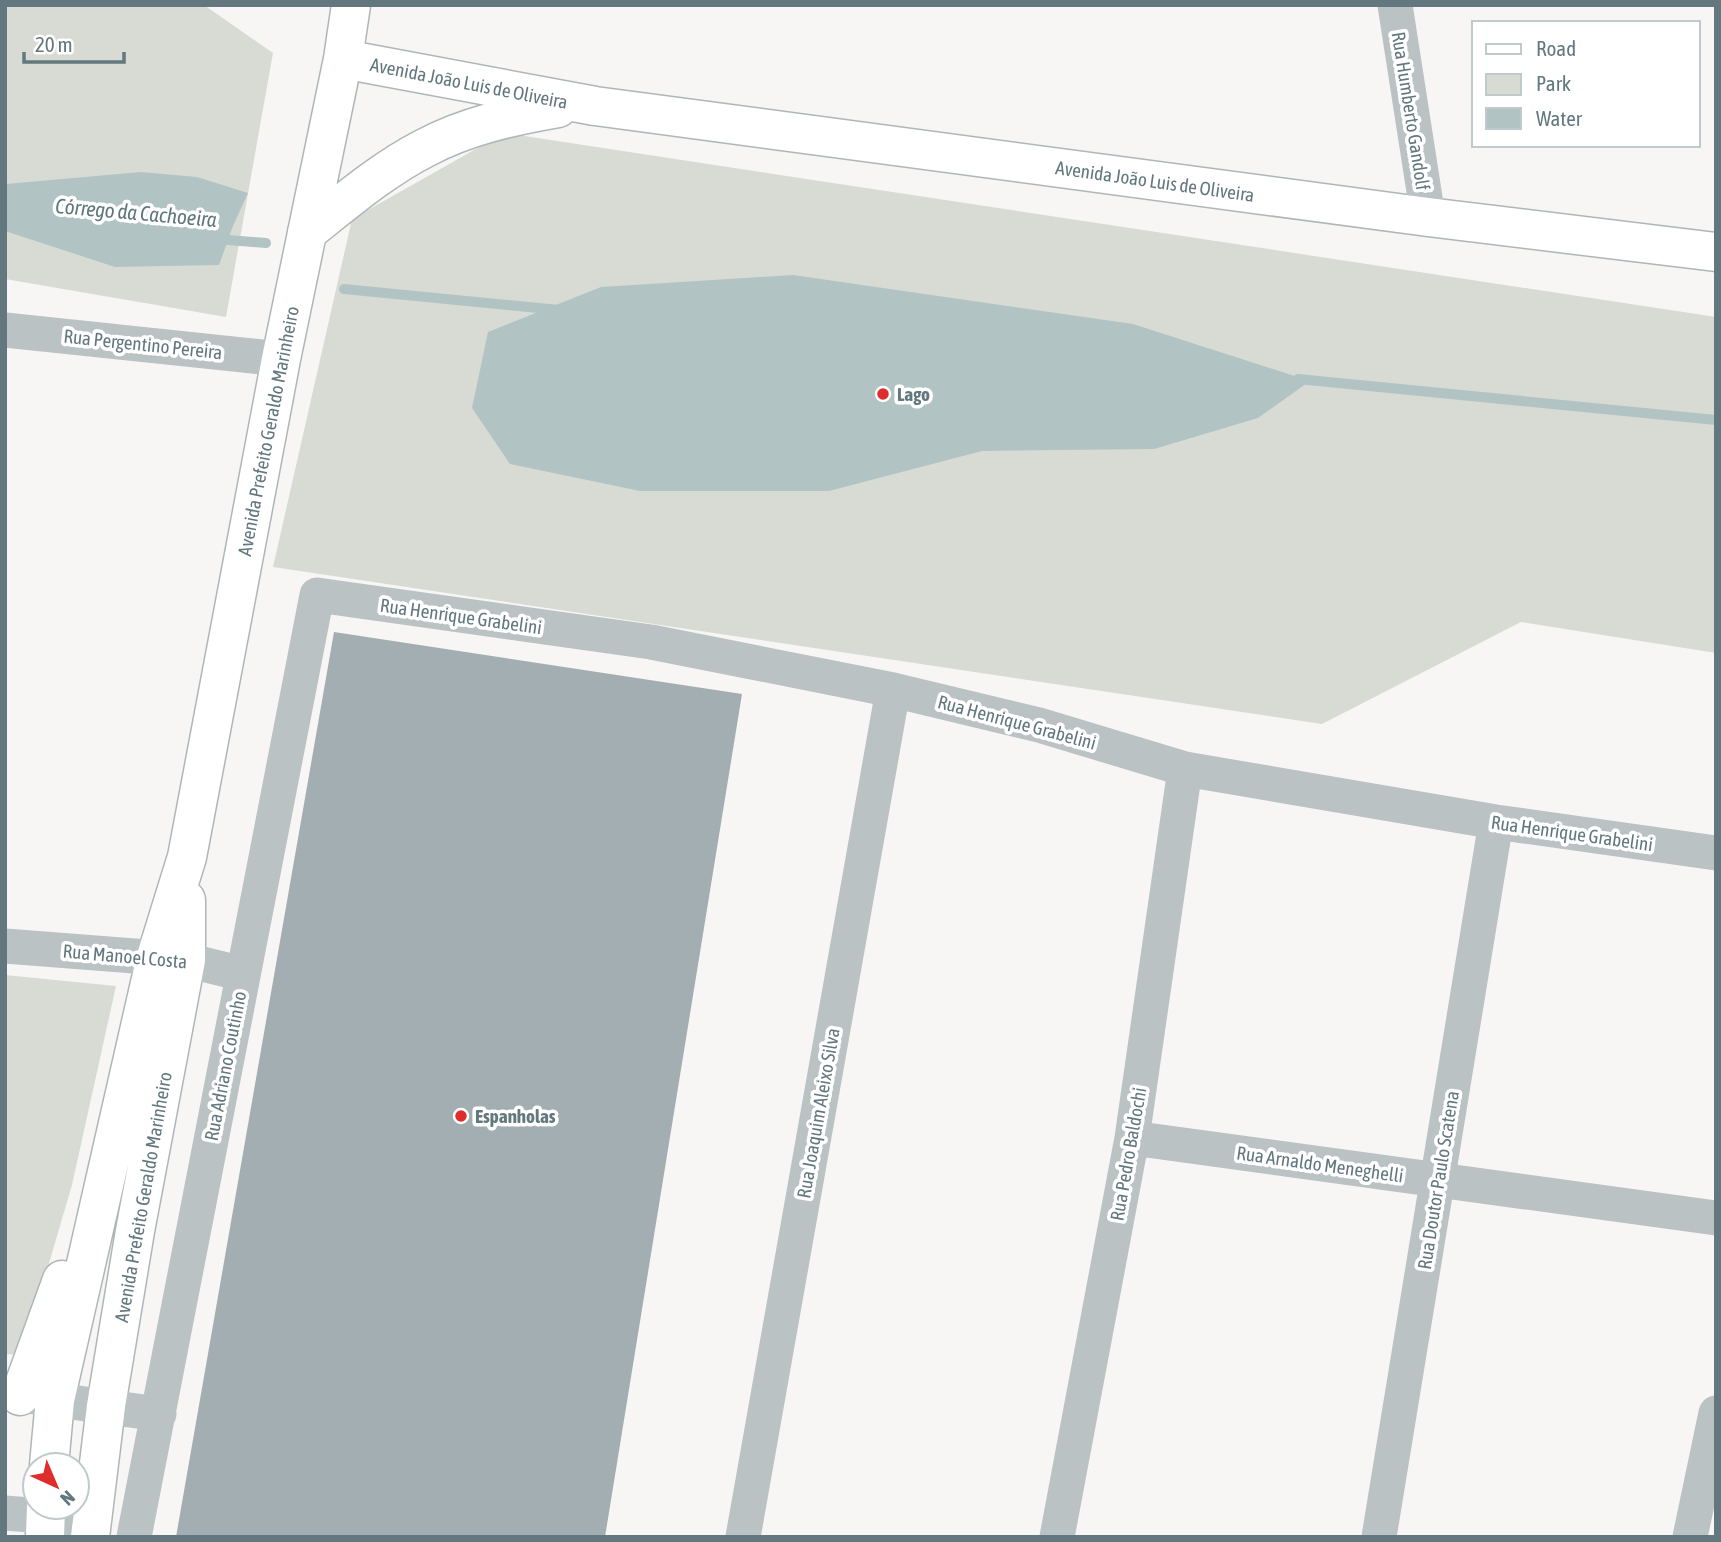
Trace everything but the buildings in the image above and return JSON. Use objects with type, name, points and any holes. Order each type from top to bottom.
[{"type":"main road","name":"Avenida Prefeito Geraldo Marinheiro","points":[[91,1529],[106,1406],[135,1231],[187,857],[281,359],[343,59],[351,5]]},
{"type":"main road","name":"Avenida João Luis de Oliveira","points":[[343,59],[595,106],[1428,217],[1716,251]]},
{"type":"main road","name":"Avenida João Luis de Oliveira","points":[[307,232],[367,184],[425,148],[457,133],[526,114],[595,106]]},
{"type":"main road","name":"Avenida Prefeito Geraldo Marinheiro","points":[[27,1397],[54,1301],[104,1189],[171,959]]},
{"type":"main road","points":[[27,1397],[44,1451]]},
{"type":"street","name":"Rua Humberto Gandolf","points":[[1395,5],[1428,217]]},
{"type":"street","name":"Rua Pergentino Pereira","points":[[5,330],[281,359]]},
{"type":"street","name":"Rua Henrique Grabelini","points":[[317,596],[651,642],[893,690],[1039,725],[1185,769],[1496,822],[1716,853]]},
{"type":"street","name":"Rua Adriano Coutinho","points":[[134,1537],[317,596]]},
{"type":"street","name":"Rua Joaquim Aleixo Silva","points":[[743,1537],[893,690]]},
{"type":"street","name":"Rua Pedro Baldochi","points":[[1057,1537],[1132,1138],[1185,769]]},
{"type":"street","name":"Rua Doutor Paulo Scatena","points":[[1379,1537],[1496,822]]},
{"type":"street","name":"Rua Manoel Costa","points":[[5,946],[171,959],[243,974]]},
{"type":"street","name":"Rua Arnaldo Meneghelli","points":[[1132,1138],[1716,1218]]},
{"type":"street","points":[[27,1397],[159,1413]]},
{"type":"street","points":[[1690,1537],[1716,1413]]},
{"type":"street","points":[[50,1521],[91,1529]]},
{"type":"green space","points":[[5,5],[204,5],[273,53],[226,317],[5,279]]},
{"type":"green space","points":[[504,133],[1716,317],[1716,653],[1521,622],[1322,724],[273,567],[352,219]]},
{"type":"green space","points":[[5,975],[116,986],[72,1185],[22,1355],[5,1354]]},
{"type":"water","points":[[141,172],[197,177],[248,193],[219,265],[115,267],[5,231],[6,184]]},
{"type":"water","name":"Lago","points":[[793,275],[1133,324],[1310,381],[1258,418],[1154,449],[982,451],[829,491],[640,491],[510,464],[472,408],[488,332],[601,287]]},
{"type":"waterway","name":"Córrego da Cachoeira","points":[[215,239],[266,243]]},
{"type":"waterway","points":[[344,289],[559,310]]},
{"type":"waterway","points":[[1298,379],[1716,420]]},
{"type":"place","name":"Lago","points":[[883,394]]},
{"type":"place","name":"Espanholas","points":[[461,1116]]}]
